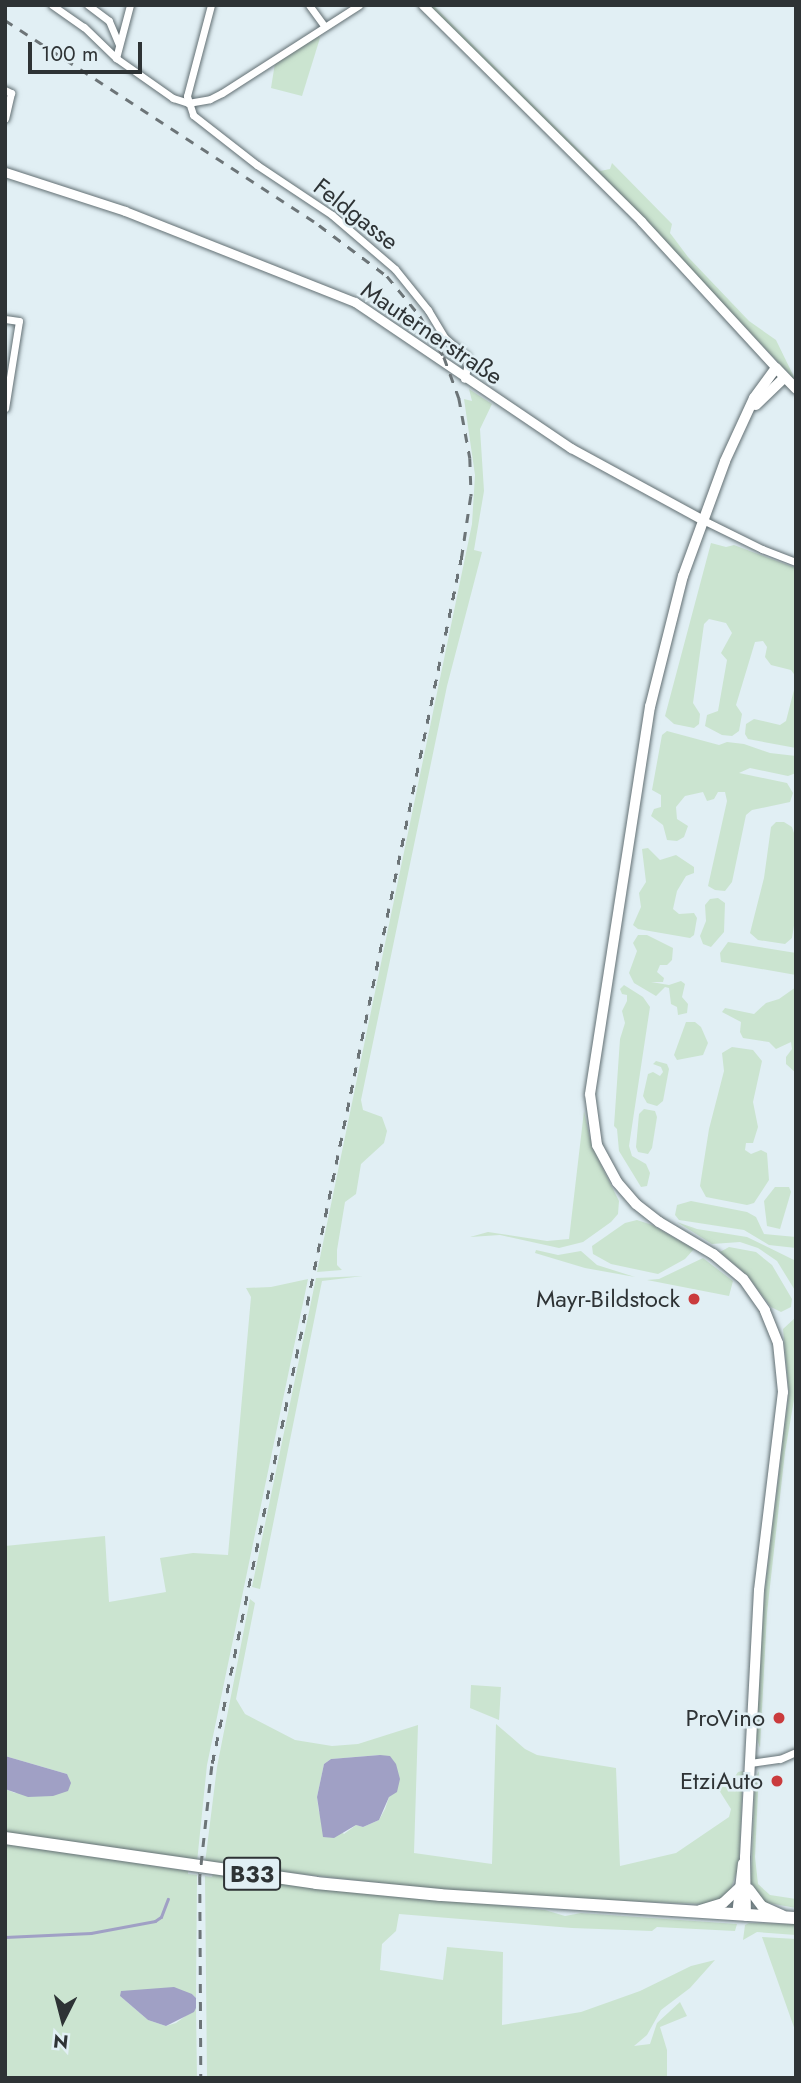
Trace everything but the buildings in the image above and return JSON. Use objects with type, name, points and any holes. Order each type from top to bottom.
[{"type":"highway","name":"B33","points":[[5,1838],[316,1883],[500,1900],[793,1918]]},
{"type":"main road","points":[[742,1915],[759,1590],[783,1392],[782,1365],[771,1323],[756,1295],[743,1279],[713,1254],[636,1204],[617,1182],[597,1144],[590,1094],[650,706],[669,628],[702,520],[754,398],[776,368],[796,389]]},
{"type":"main road","points":[[744,421],[758,401],[784,378]]},
{"type":"main road","name":"B33","points":[[684,1912],[723,1903],[743,1888],[762,1906],[793,1918]]},
{"type":"street","points":[[52,5],[84,27],[116,58],[173,98],[188,103],[210,99],[222,93],[359,5]]},
{"type":"street","points":[[89,5],[109,21],[119,44]]},
{"type":"street","points":[[116,58],[130,5]]},
{"type":"street","points":[[188,103],[195,59],[211,5]]},
{"type":"street","points":[[309,5],[324,26]]},
{"type":"street","points":[[423,5],[641,221],[776,368]]},
{"type":"street","points":[[5,90],[11,93],[5,118]]},
{"type":"street","name":"Feldgasse","points":[[188,103],[197,119],[257,165],[332,215],[395,269],[428,310],[445,338],[466,356],[464,379]]},
{"type":"street","name":"Mauternerstraße","points":[[5,172],[91,198],[333,292],[376,315],[464,379],[571,448],[702,520]]},
{"type":"street","points":[[5,319],[19,321],[5,408]]},
{"type":"street","points":[[702,520],[762,550],[796,562]]},
{"type":"street","points":[[750,1763],[780,1759],[796,1752]]},
{"type":"green space","points":[[429,5],[433,5],[600,171],[610,169],[612,163],[672,224],[670,233],[688,257],[749,321],[776,340],[796,381],[680,258]]},
{"type":"green space","points":[[318,35],[320,38],[302,96],[271,88],[275,63]]},
{"type":"green space","points":[[469,389],[492,404],[480,429],[484,491],[474,550],[482,552],[447,686],[361,1100],[363,1110],[382,1117],[387,1131],[384,1143],[361,1164],[356,1194],[345,1202],[337,1250],[337,1265],[342,1270],[317,1272],[472,524],[475,475],[464,399],[472,401]]},
{"type":"green space","points":[[711,543],[726,547],[734,545],[796,568],[796,677],[791,670],[771,665],[765,657],[767,647],[763,641],[755,642],[736,705],[742,714],[739,731],[732,736],[722,735],[705,726],[707,715],[718,711],[727,660],[721,653],[732,633],[726,623],[709,619],[704,624],[693,703],[700,714],[699,724],[694,728],[674,724],[665,716]]},
{"type":"green space","points":[[796,682],[796,748],[748,739],[745,734],[746,724],[754,719],[780,725],[786,721]]},
{"type":"green space","points":[[667,731],[719,745],[727,742],[744,744],[770,753],[796,756],[796,773],[788,776],[750,768],[739,773],[787,783],[793,793],[790,802],[752,810],[746,815],[732,882],[725,891],[708,886],[727,801],[725,792],[718,792],[714,799],[707,801],[703,792],[685,796],[676,807],[677,819],[688,826],[684,837],[677,841],[667,840],[663,825],[651,816],[654,809],[661,807],[661,795],[652,790],[662,735]]},
{"type":"green space","points":[[776,822],[784,822],[792,827],[796,839],[796,913],[792,938],[785,944],[758,940],[750,933],[764,878],[771,827]]},
{"type":"green space","points":[[648,848],[660,860],[676,855],[694,867],[694,873],[686,876],[677,891],[673,909],[679,914],[694,913],[697,918],[694,935],[690,938],[638,929],[633,925],[641,907],[639,893],[646,882],[642,849]]},
{"type":"green space","points":[[718,898],[725,903],[724,932],[711,947],[703,944],[700,936],[706,921],[705,905],[710,899]]},
{"type":"green space","points":[[638,935],[647,935],[673,948],[672,960],[667,965],[660,965],[657,972],[664,978],[663,982],[651,982],[669,985],[681,981],[685,984],[682,997],[688,1004],[687,1013],[678,1015],[677,1007],[671,1004],[669,988],[665,987],[656,996],[634,983],[629,973],[637,951],[633,943]]},
{"type":"green space","points":[[728,942],[796,953],[796,975],[721,962],[720,953]]},
{"type":"green space","points":[[624,985],[643,997],[650,1007],[629,1146],[632,1156],[646,1164],[650,1173],[647,1186],[641,1187],[619,1151],[617,1129],[614,1126],[620,1039],[625,1023],[622,1011],[627,1001],[627,995],[622,994],[620,989]]},
{"type":"green space","points":[[796,987],[796,1073],[786,1064],[786,1057],[792,1049],[791,1042],[776,1049],[769,1042],[743,1038],[740,1032],[741,1022],[722,1012],[725,1008],[754,1014],[766,1003],[779,999]]},
{"type":"green space","points":[[686,1022],[695,1022],[701,1027],[708,1043],[703,1055],[677,1060],[674,1055]]},
{"type":"green space","points":[[732,1047],[753,1050],[762,1061],[753,1102],[758,1127],[753,1143],[746,1143],[745,1150],[751,1154],[761,1150],[767,1153],[769,1180],[754,1203],[747,1205],[706,1197],[700,1186],[709,1129],[724,1071],[722,1053]]},
{"type":"green space","points":[[656,1061],[667,1064],[669,1069],[663,1101],[657,1106],[647,1103],[643,1096],[648,1074],[653,1072],[660,1076],[663,1072],[661,1067],[653,1064]]},
{"type":"green space","points":[[644,1109],[655,1111],[657,1117],[652,1148],[648,1154],[638,1152],[636,1147],[639,1114]]},
{"type":"green space","points":[[584,1111],[592,1147],[619,1201],[618,1214],[611,1222],[583,1242],[559,1248],[500,1235],[470,1237],[488,1232],[547,1241],[569,1239]]},
{"type":"green space","points":[[775,1187],[789,1187],[791,1192],[780,1229],[767,1226],[764,1201]]},
{"type":"green space","points":[[691,1201],[747,1212],[756,1217],[764,1234],[796,1237],[796,1248],[769,1245],[744,1230],[679,1220],[675,1215],[677,1205]]},
{"type":"green space","points":[[637,1220],[652,1225],[694,1249],[685,1259],[658,1274],[611,1264],[593,1254],[592,1246],[625,1223]]},
{"type":"green space","points":[[677,1222],[697,1229],[747,1237],[796,1261],[796,1292],[777,1261],[758,1248],[740,1242],[712,1244]]},
{"type":"green space","points":[[729,1247],[756,1252],[772,1265],[792,1299],[791,1307],[781,1312],[771,1307],[747,1275],[720,1252]]},
{"type":"green space","points":[[536,1250],[558,1255],[581,1251],[597,1265],[635,1277],[585,1268],[535,1253]]},
{"type":"green space","points":[[703,1258],[733,1281],[729,1296],[647,1280],[659,1279]]},
{"type":"green space","points":[[363,1276],[322,1281],[260,1589],[252,1587],[316,1278]]},
{"type":"green space","points":[[308,1279],[207,1765],[197,1862],[5,1833],[5,1789],[15,1793],[67,1774],[5,1756],[5,1546],[105,1536],[109,1602],[166,1592],[160,1558],[193,1553],[228,1555],[251,1297],[246,1288],[271,1287]]},
{"type":"green space","points":[[796,1317],[796,1388],[785,1452],[767,1613],[760,1748],[756,1736],[765,1590],[789,1392],[783,1329]]},
{"type":"green space","points":[[250,1599],[255,1603],[236,1699],[245,1714],[295,1740],[332,1746],[358,1744],[418,1725],[414,1853],[492,1864],[496,1724],[525,1749],[537,1755],[616,1768],[620,1866],[676,1853],[729,1817],[731,1809],[717,1787],[728,1787],[738,1772],[743,1771],[739,1866],[729,1894],[713,1903],[703,1904],[495,1896],[205,1863],[217,1767]],"holes":[[[380,1755],[389,1797],[379,1820],[363,1827],[356,1825],[344,1834],[319,1812],[317,1797],[324,1764],[331,1759]]]},
{"type":"green space","points":[[471,1685],[501,1687],[499,1720],[470,1708]]},
{"type":"green space","points":[[759,1771],[755,1857],[758,1884],[770,1895],[796,1899],[796,1908],[763,1902],[751,1882],[755,1779]]},
{"type":"green space","points":[[5,1843],[188,1871],[188,1874],[197,1875],[196,1998],[192,1994],[120,1996],[148,2020],[166,2026],[176,2023],[196,2008],[197,2078],[5,2078]]},
{"type":"green space","points":[[213,1874],[545,1910],[565,1916],[581,1913],[737,1924],[735,1931],[657,1927],[652,1931],[572,1928],[399,1914],[396,1931],[382,1944],[380,1970],[443,1980],[447,1947],[503,1952],[502,2025],[581,2012],[640,1991],[691,1966],[715,1960],[690,1988],[661,2010],[647,2035],[634,2046],[650,2044],[657,2023],[680,2002],[687,2016],[660,2027],[667,2050],[667,2078],[207,2078],[205,1876],[212,1877]]},
{"type":"green space","points":[[796,1924],[796,1935],[757,1932],[743,1940],[745,1925]]},
{"type":"green space","points":[[762,1937],[796,1939],[796,2033],[778,1982]]},
{"type":"water","points":[[5,1756],[67,1774],[71,1783],[68,1791],[53,1796],[28,1797],[5,1789]]},
{"type":"water","points":[[390,1756],[396,1764],[400,1779],[397,1792],[389,1797],[379,1820],[363,1827],[356,1825],[334,1838],[323,1837],[317,1797],[324,1764],[331,1759]]},
{"type":"water","points":[[174,1987],[192,1994],[196,1998],[196,2008],[194,2012],[166,2026],[148,2020],[120,1996],[121,1991]]},
{"type":"waterway","points":[[5,1937],[91,1933],[155,1921],[161,1917],[168,1899]]},
{"type":"railway","points":[[5,20],[319,225],[387,276],[420,316],[444,357],[459,398],[470,458],[471,496],[462,556],[212,1766],[200,1876],[201,2078]]},
{"type":"place","name":"Mayr-Bildstock","points":[[694,1299]]},
{"type":"place","name":"ProVino","points":[[779,1718]]},
{"type":"place","name":"EtziAuto","points":[[777,1781]]}]
